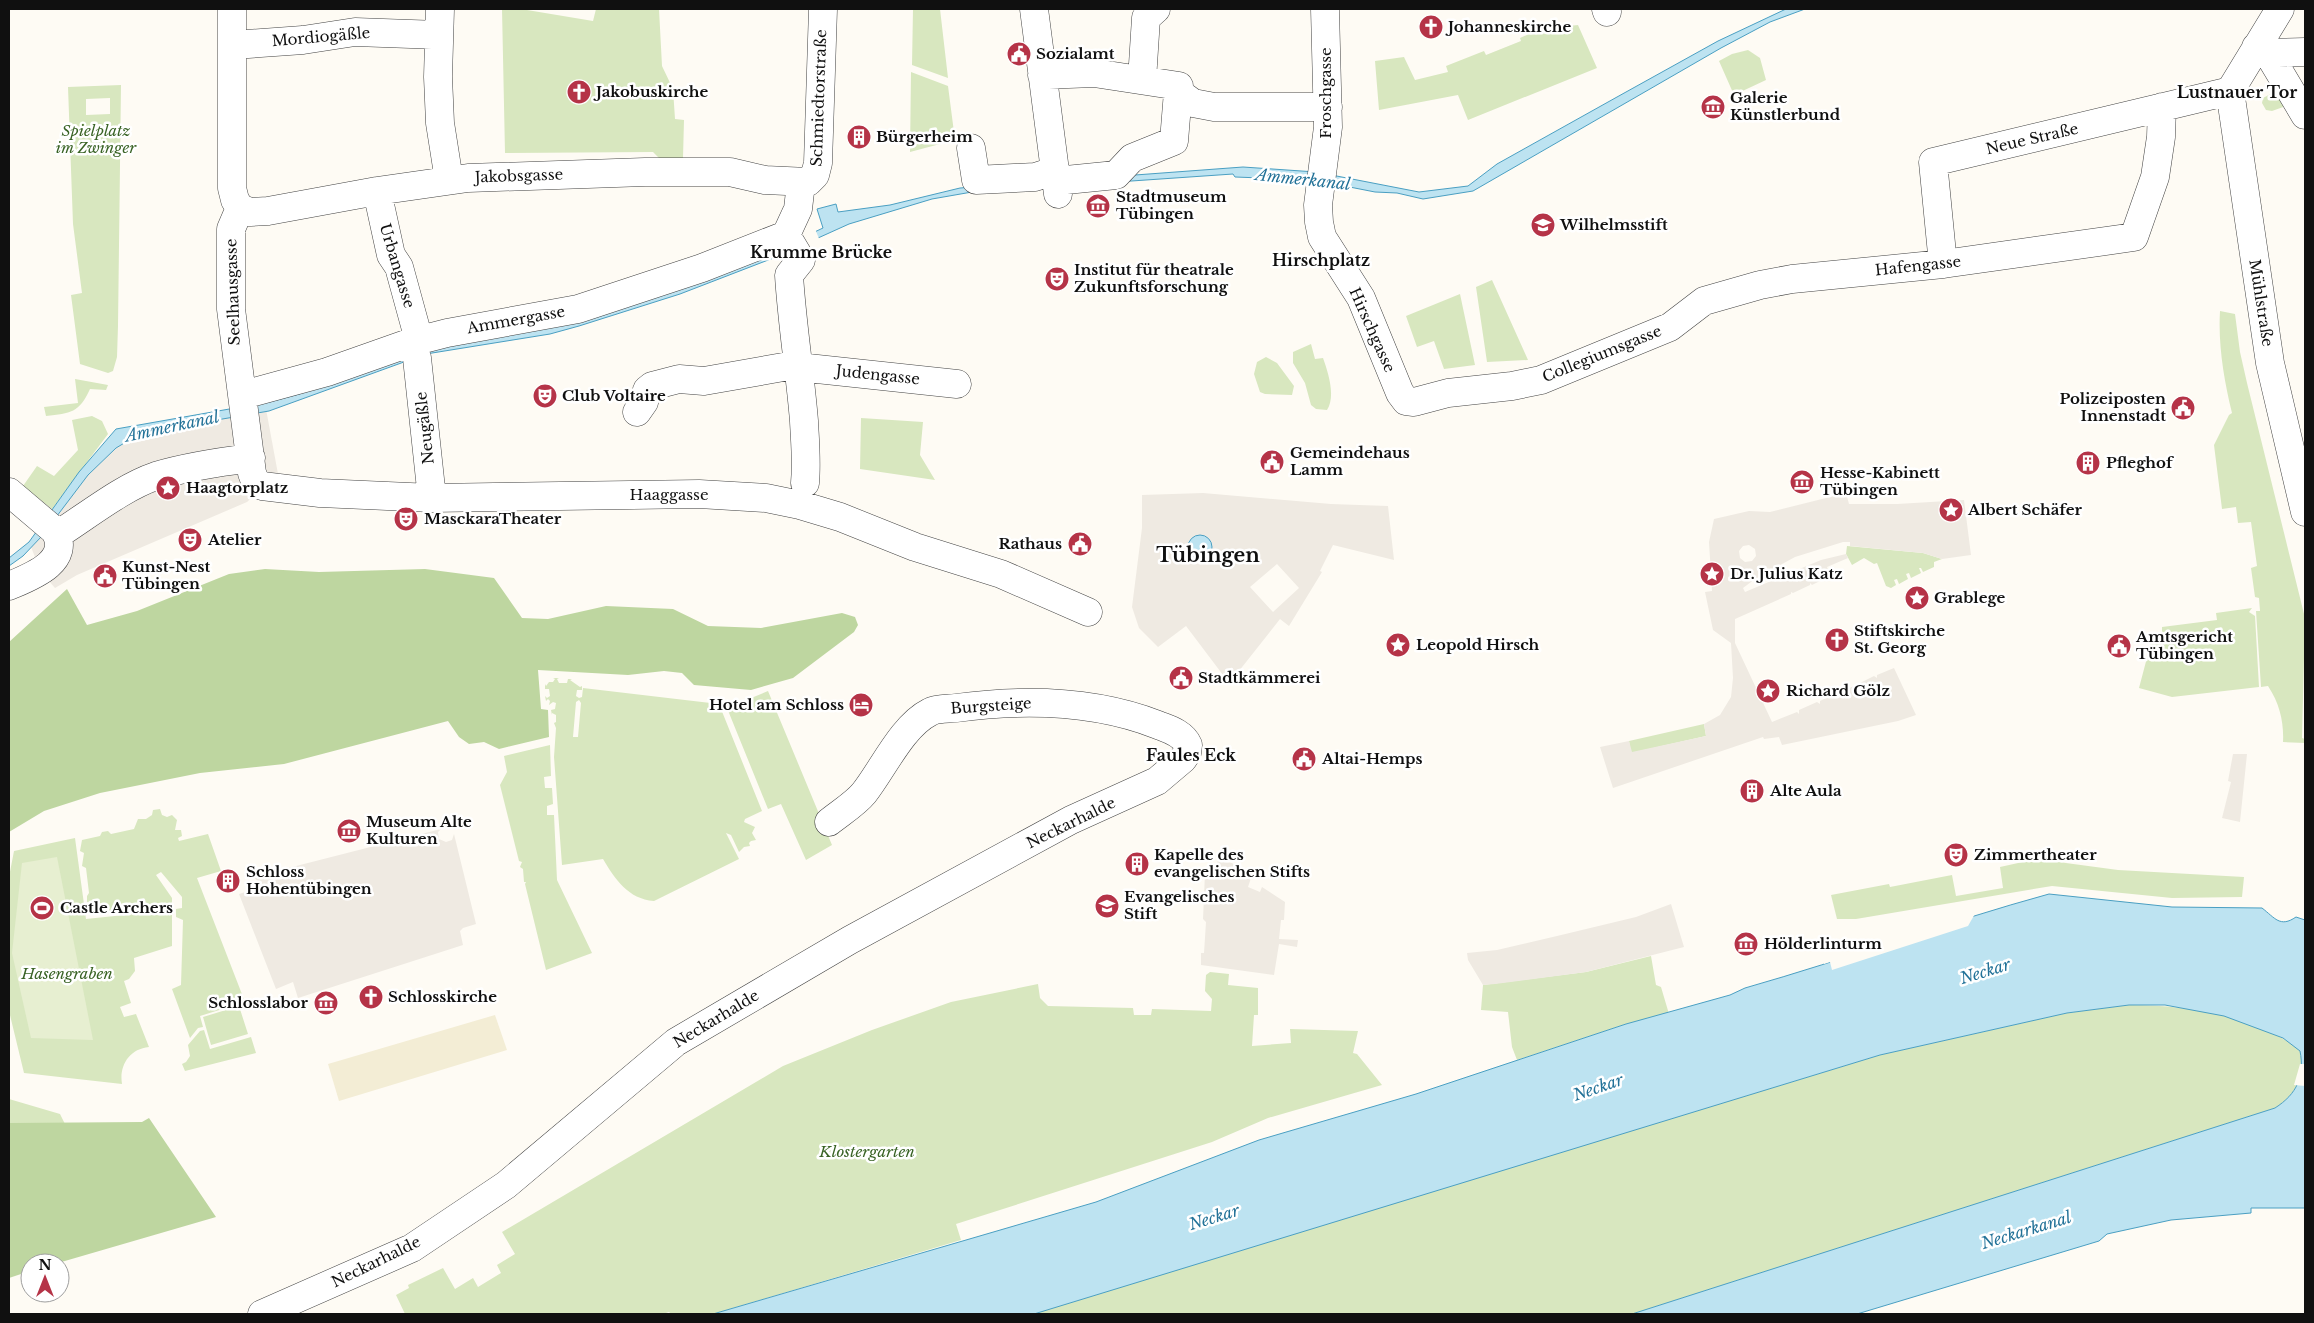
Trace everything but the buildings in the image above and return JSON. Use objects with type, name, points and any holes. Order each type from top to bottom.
[{"type":"street","points":[[232,9],[232,188],[234,200],[240,208]]},
{"type":"street","name":"Schmiedtorstraße","points":[[786,235],[798,210],[801,183],[813,178],[818,169],[823,9]]},
{"type":"street","points":[[1034,9],[1056,182]]},
{"type":"street","points":[[1142,80],[1146,18],[1156,9]]},
{"type":"street","name":"Froschgasse","points":[[1322,237],[1319,222],[1328,107],[1325,9]]},
{"type":"street","points":[[2230,91],[2262,50],[2280,9]]},
{"type":"street","points":[[439,22],[440,122],[449,180]]},
{"type":"street","name":"Mordiogäßle","points":[[233,44],[303,40],[439,22]]},
{"type":"street","points":[[2262,50],[2305,52]]},
{"type":"street","points":[[2262,50],[2305,115]]},
{"type":"street","points":[[971,148],[976,180],[1034,177],[1056,182],[1116,175],[1132,158],[1174,141],[1179,86],[1094,73],[1042,75]]},
{"type":"street","name":"Neue Straße","points":[[1943,264],[1933,162],[2230,91]]},
{"type":"street","name":"Mühlstraße","points":[[2230,91],[2270,363],[2305,512]]},
{"type":"street","points":[[1178,92],[1193,103],[1214,107],[1328,107]]},
{"type":"street","name":"Hafengasse","points":[[1704,301],[1774,282],[1943,264],[2134,237],[2155,177],[2161,137],[2162,107]]},
{"type":"street","name":"Jakobsgasse","points":[[240,208],[259,212],[449,180],[645,172],[730,172],[765,180],[801,183]]},
{"type":"street","name":"Urbangasse","points":[[377,191],[391,255],[399,267],[418,349]]},
{"type":"street","name":"Seelhausgasse","points":[[240,208],[231,229],[230,273],[234,336],[251,458]]},
{"type":"street","points":[[786,235],[801,260],[789,275],[793,322],[800,366],[806,452],[805,483]]},
{"type":"street","name":"Ammergasse","points":[[245,408],[327,372],[418,349],[447,333],[580,317],[675,286],[786,235]]},
{"type":"street","name":"Hirschgasse","points":[[1322,237],[1361,298],[1404,399]]},
{"type":"street","name":"Collegiumsgasse","points":[[1404,399],[1408,402],[1418,402],[1448,393],[1512,386],[1550,377],[1670,327],[1704,301]]},
{"type":"street","name":"Neugäßle","points":[[418,349],[432,498]]},
{"type":"street","name":"Judengasse","points":[[637,412],[644,402],[647,390],[652,386],[680,379],[704,381],[782,367],[800,366],[957,384]]},
{"type":"street","points":[[57,535],[130,489],[156,476],[251,458]]},
{"type":"street","name":"Haaggasse","points":[[251,458],[252,473],[255,481],[271,488],[320,493],[432,498],[699,494],[776,500],[813,508],[915,548],[1001,574],[1088,612]]},
{"type":"street","points":[[9,492],[57,535]]},
{"type":"street","points":[[9,586],[41,572],[49,566],[56,553],[57,535]]},
{"type":"street","name":"Burgsteige","points":[[829,822],[863,796],[913,724],[931,711],[1011,703],[1068,704],[1104,708],[1137,717],[1176,733],[1187,742],[1188,750]]},
{"type":"street","name":"Neckarhalde","points":[[262,1314],[412,1248],[506,1184],[676,1042],[850,940],[1070,820],[1157,781],[1184,759],[1188,750]]},
{"type":"shaded area","name":"Haagtorplatz","points":[[266,409],[278,474],[247,502],[77,575],[55,588],[41,572],[29,542],[121,435]]},
{"type":"shaded area","points":[[1203,493],[1331,504],[1388,506],[1394,560],[1333,545],[1320,571],[1322,572],[1289,626],[1280,619],[1235,676],[1223,675],[1186,626],[1158,647],[1139,628],[1132,607],[1142,528],[1142,495]],"holes":[[[1196,536],[1205,536],[1211,544],[1211,553],[1204,560],[1194,558],[1188,551],[1189,542]],[[1277,564],[1299,588],[1273,612],[1250,587]]]},
{"type":"shaded area","points":[[1846,493],[1849,504],[1897,504],[1964,500],[1971,555],[1942,559],[1923,553],[1850,546],[1850,542],[1843,542],[1795,557],[1755,579],[1743,588],[1745,592],[1821,560],[1846,554],[1848,558],[1827,567],[1830,576],[1812,585],[1810,583],[1810,585],[1735,619],[1735,643],[1772,722],[1797,712],[1799,714],[1799,710],[1817,702],[1820,704],[1820,701],[1836,693],[1839,696],[1839,693],[1856,685],[1858,687],[1858,684],[1874,676],[1877,678],[1877,675],[1894,668],[1916,715],[1898,721],[1782,745],[1779,737],[1764,739],[1763,737],[1613,788],[1600,747],[1629,741],[1632,752],[1706,736],[1704,724],[1720,715],[1731,697],[1733,678],[1731,643],[1713,630],[1705,592],[1712,591],[1709,542],[1714,519],[1749,511],[1770,512]],"holes":[[[1749,545],[1755,549],[1756,556],[1752,561],[1745,562],[1740,558],[1739,551],[1743,546]]]},
{"type":"shaded area","points":[[2233,754],[2247,754],[2240,822],[2222,818],[2231,782],[2228,781]]},
{"type":"shaded area","points":[[441,829],[438,832],[439,839],[446,842],[452,840],[454,834],[476,924],[463,928],[460,931],[463,945],[298,998],[293,982],[276,989],[239,894],[258,888],[258,881],[253,877]]},
{"type":"shaded area","points":[[1218,861],[1232,863],[1251,878],[1248,887],[1260,892],[1262,887],[1285,902],[1284,920],[1281,920],[1279,939],[1298,940],[1297,947],[1279,944],[1274,975],[1201,965],[1201,953],[1204,953],[1206,922],[1203,919],[1205,873],[1215,873],[1214,867]]},
{"type":"shaded area","points":[[1671,904],[1684,947],[1586,972],[1483,985],[1468,960],[1467,953],[1497,950],[1557,936],[1636,917]]},
{"type":"shaded area","points":[[495,1015],[507,1050],[339,1101],[328,1064]]},
{"type":"green space","points":[[502,9],[521,9],[593,21],[596,9],[659,9],[662,66],[673,89],[675,119],[684,120],[683,158],[659,158],[653,152],[505,153]]},
{"type":"green space","points":[[913,9],[940,9],[948,78],[912,65]]},
{"type":"green space","points":[[1578,25],[1597,68],[1468,120],[1458,95],[1379,110],[1375,61],[1404,57],[1415,80],[1448,72],[1446,66],[1484,51],[1486,55],[1521,41],[1520,38],[1540,29]]},
{"type":"green space","points":[[1748,50],[1760,58],[1766,80],[1734,95],[1719,61],[1732,54]]},
{"type":"green space","points":[[911,72],[948,86],[955,140],[910,152]]},
{"type":"green space","name":"Spielplatz im Zwinger","points":[[121,85],[117,357],[113,371],[108,373],[80,364],[71,295],[82,293],[73,224],[68,87]],"holes":[[[110,98],[110,114],[86,115],[86,99]]]},
{"type":"green space","points":[[2280,89],[2286,106],[2272,111],[2266,110],[2262,103],[2263,98]]},
{"type":"green space","points":[[1492,280],[1528,360],[1487,362],[1476,287]]},
{"type":"green space","points":[[1460,294],[1475,365],[1444,369],[1434,341],[1417,347],[1406,316]]},
{"type":"green space","points":[[2220,311],[2235,314],[2240,352],[2247,383],[2305,618],[2302,738],[2305,739],[2305,743],[2283,742],[2282,721],[2276,700],[2268,686],[2261,687],[2256,611],[2260,611],[2259,598],[2255,597],[2251,568],[2257,566],[2251,522],[2238,523],[2236,507],[2222,509],[2214,445],[2229,415],[2232,413],[2222,362]]},
{"type":"green space","points":[[1311,344],[1315,359],[1323,358],[1329,377],[1331,398],[1327,410],[1316,409],[1311,405],[1305,383],[1293,363],[1293,352]]},
{"type":"green space","points":[[1266,357],[1277,363],[1294,386],[1292,395],[1265,394],[1260,392],[1254,374],[1257,362]]},
{"type":"green space","points":[[75,379],[108,385],[106,390],[90,389],[82,403],[73,410],[62,414],[46,416],[44,407],[78,403]]},
{"type":"green space","points":[[92,416],[102,421],[108,434],[52,509],[23,486],[37,466],[54,476],[78,450],[72,420]]},
{"type":"green space","points":[[861,418],[923,422],[920,455],[935,480],[860,469]]},
{"type":"green space","points":[[1847,546],[1923,553],[1942,559],[1934,562],[1934,567],[1923,572],[1919,568],[1921,573],[1911,578],[1909,573],[1906,574],[1908,579],[1899,584],[1897,579],[1894,580],[1896,585],[1891,588],[1886,586],[1877,563],[1874,564],[1864,558],[1852,565],[1846,554]]},
{"type":"green space","points":[[265,569],[319,572],[425,569],[494,578],[522,618],[548,619],[606,606],[673,609],[708,626],[761,628],[842,613],[855,617],[858,625],[854,632],[793,678],[751,690],[694,685],[682,673],[664,671],[628,675],[538,670],[541,709],[548,710],[549,737],[499,749],[484,742],[469,744],[459,737],[448,721],[284,764],[200,773],[100,793],[44,811],[9,832],[9,642],[67,589],[87,625],[137,611],[229,574]]},
{"type":"green space","points":[[2252,608],[2249,612],[2255,616],[2259,687],[2172,697],[2139,688],[2153,635],[2162,633],[2162,627],[2217,620],[2216,613]]},
{"type":"green space","points":[[553,678],[559,678],[557,679],[559,683],[567,683],[568,679],[572,679],[570,680],[580,687],[582,686],[582,690],[577,690],[576,696],[579,698],[582,697],[583,688],[719,704],[762,811],[745,819],[744,822],[755,827],[752,833],[756,840],[751,841],[749,843],[750,846],[744,847],[739,852],[731,835],[726,833],[739,859],[654,901],[637,896],[623,887],[603,859],[562,865],[554,757],[556,728],[554,723],[556,722],[556,715],[552,713],[552,715],[551,710],[555,709],[556,703],[553,702],[549,705],[550,701],[548,699],[546,701],[545,696],[547,698],[550,696],[549,689],[545,689],[545,684],[546,686],[555,679]],"holes":[[[579,700],[581,703],[578,737],[573,737],[576,702]]]},
{"type":"green space","points":[[768,691],[832,845],[806,860],[781,804],[768,809],[727,708]]},
{"type":"green space","points":[[1704,724],[1706,736],[1631,753],[1629,741]]},
{"type":"green space","points":[[550,745],[551,776],[544,777],[545,788],[552,788],[553,804],[547,806],[547,815],[554,815],[557,880],[592,953],[546,970],[526,882],[524,882],[523,869],[520,867],[522,862],[519,861],[500,785],[507,772],[504,756]]},
{"type":"green space","points":[[160,809],[162,815],[167,817],[172,815],[177,820],[175,830],[181,830],[182,836],[178,838],[179,841],[208,834],[221,871],[197,878],[245,1002],[200,1016],[203,1027],[198,1028],[190,1038],[172,989],[181,985],[183,920],[176,917],[176,909],[182,908],[182,897],[161,872],[156,875],[172,898],[172,908],[136,912],[135,907],[117,908],[115,912],[108,913],[106,910],[91,911],[91,904],[87,902],[89,893],[86,868],[82,866],[84,853],[80,851],[82,840],[100,836],[102,832],[108,831],[111,834],[134,829],[138,819],[146,819],[152,815],[153,810]]},
{"type":"green space","name":"Hasengraben","points":[[75,838],[86,919],[172,910],[172,946],[134,958],[135,971],[129,979],[124,981],[131,1003],[120,1007],[124,1017],[136,1014],[149,1047],[136,1051],[127,1060],[122,1071],[122,1084],[24,1073],[9,1011],[9,877],[14,851]]},
{"type":"green space","name":"Castle Archers","points":[[57,857],[93,1040],[31,1038],[12,953],[22,863]]},
{"type":"green space","points":[[2036,859],[2118,870],[2244,877],[2242,897],[2172,898],[2052,886],[1856,919],[1837,919],[1831,895],[1889,884],[1890,887],[1952,875],[1956,896],[2003,888],[2000,867]]},
{"type":"green space","points":[[1651,956],[1656,985],[1661,987],[1669,1014],[1626,1024],[1517,1060],[1512,1047],[1508,1012],[1481,1010],[1483,985],[1586,972]]},
{"type":"green space","name":"Klostergarten","points":[[1210,972],[1229,974],[1228,985],[1258,988],[1258,1015],[1254,1015],[1252,1046],[1291,1043],[1290,1029],[1358,1031],[1353,1053],[1357,1054],[1382,1085],[1268,1118],[1212,1142],[956,1224],[961,1240],[713,1314],[671,1314],[669,1312],[663,1314],[405,1314],[396,1295],[409,1288],[408,1285],[443,1268],[455,1289],[473,1278],[478,1287],[501,1273],[497,1265],[515,1254],[502,1232],[783,1066],[872,1030],[951,1002],[1038,984],[1040,998],[1048,1006],[1133,1008],[1134,1015],[1151,1015],[1152,1009],[1211,1011],[1212,999],[1205,991],[1206,975]]},
{"type":"green space","points":[[2129,1005],[2151,1005],[2196,1010],[2241,1020],[2262,1028],[2300,1050],[2301,1068],[2298,1084],[2289,1097],[2275,1108],[1632,1314],[1033,1314],[1880,1055],[2067,1013]]},
{"type":"green space","points":[[239,1006],[248,1034],[211,1045],[203,1017]]},
{"type":"green space","points":[[204,1030],[210,1049],[251,1037],[256,1053],[185,1071],[182,1064],[190,1056],[188,1045],[200,1031]]},
{"type":"green space","points":[[9,1099],[60,1114],[65,1124],[9,1123]]},
{"type":"green space","points":[[149,1118],[216,1217],[70,1260],[70,1253],[20,1253],[20,1274],[9,1278],[9,1123],[142,1122]]},
{"type":"water","name":"Ammerkanal","points":[[1786,9],[1805,9],[1770,22],[1721,48],[1473,191],[1423,199],[1314,180],[1235,177],[1233,174],[972,192],[932,199],[849,224],[776,257],[680,294],[579,326],[550,334],[426,354],[269,411],[141,433],[116,448],[88,475],[41,537],[23,556],[9,566],[9,558],[29,542],[79,472],[116,429],[269,402],[299,394],[360,371],[772,252],[823,228],[817,209],[836,204],[838,212],[890,205],[960,188],[1243,167],[1316,172],[1419,192],[1468,186],[1497,164],[1617,97],[1718,41]]},
{"type":"water","points":[[1200,535],[1205,536],[1211,542],[1211,552],[1205,558],[1200,559],[1195,558],[1189,552],[1188,547],[1189,542],[1195,536]]},
{"type":"water","points":[[2049,894],[2172,907],[2262,908],[2282,922],[2296,917],[2305,920],[2305,1208],[2251,1208],[2251,1213],[2171,1220],[2107,1234],[2099,1241],[1857,1314],[1632,1314],[2275,1108],[2289,1097],[2298,1084],[2301,1068],[2300,1051],[2283,1038],[2224,1016],[2165,1005],[2129,1005],[2067,1013],[1880,1055],[1034,1314],[713,1314],[1096,1202],[1259,1140],[1416,1094],[1626,1024],[1730,995],[1745,988]]},
{"type":"pier","points":[[815,229],[820,241],[780,258],[775,247]]},
{"type":"pier","points":[[1976,912],[1968,926],[1832,970],[1830,962],[1824,964],[1824,962]]},
{"type":"pier","points":[[2300,1064],[2305,1064],[2305,1086],[2294,1085]]},
{"type":"place","name":"Johanneskirche","points":[[1431,27]]},
{"type":"place","name":"Sozialamt","points":[[1019,54]]},
{"type":"place","name":"Jakobuskirche","points":[[579,92]]},
{"type":"place","name":"Galerie Künstlerbund","points":[[1713,107]]},
{"type":"place","name":"Bürgerheim","points":[[859,137]]},
{"type":"place","name":"Stadtmuseum Tübingen","points":[[1098,206]]},
{"type":"place","name":"Wilhelmsstift","points":[[1543,225]]},
{"type":"place","name":"Institut für theatrale Zukunftsforschung","points":[[1057,279]]},
{"type":"place","name":"Club Voltaire","points":[[545,396]]},
{"type":"place","name":"Polizeiposten Innenstadt","points":[[2183,408]]},
{"type":"place","name":"Gemeindehaus Lamm","points":[[1272,462]]},
{"type":"place","name":"Pfleghof","points":[[2088,463]]},
{"type":"place","name":"Hesse-Kabinett Tübingen","points":[[1802,482]]},
{"type":"place","name":"Haagtorplatz","points":[[168,488]]},
{"type":"place","name":"Albert Schäfer","points":[[1951,510]]},
{"type":"place","name":"MasckaraTheater","points":[[406,519]]},
{"type":"place","name":"Atelier","points":[[190,540]]},
{"type":"place","name":"Rathaus","points":[[1080,544]]},
{"type":"place","name":"Dr. Julius Katz","points":[[1712,574]]},
{"type":"place","name":"Kunst-Nest Tübingen","points":[[105,576]]},
{"type":"place","name":"Grablege","points":[[1917,598]]},
{"type":"place","name":"Stiftskirche St. Georg","points":[[1837,640]]},
{"type":"place","name":"Leopold Hirsch","points":[[1398,645]]},
{"type":"place","name":"Amtsgericht Tübingen","points":[[2119,646]]},
{"type":"place","name":"Stadtkämmerei","points":[[1181,678]]},
{"type":"place","name":"Richard Gölz","points":[[1768,691]]},
{"type":"place","name":"Hotel am Schloss","points":[[861,705]]},
{"type":"place","name":"Altai-Hemps","points":[[1304,759]]},
{"type":"place","name":"Alte Aula","points":[[1752,791]]},
{"type":"place","name":"Museum Alte Kulturen","points":[[349,831]]},
{"type":"place","name":"Zimmertheater","points":[[1956,855]]},
{"type":"place","name":"Kapelle des evangelischen Stifts","points":[[1137,864]]},
{"type":"place","name":"Schloss Hohentübingen","points":[[228,881]]},
{"type":"place","name":"Evangelisches Stift","points":[[1107,906]]},
{"type":"place","name":"Castle Archers","points":[[42,908]]},
{"type":"place","name":"Hölderlinturm","points":[[1746,944]]},
{"type":"place","name":"Schlosskirche","points":[[371,997]]},
{"type":"place","name":"Schlosslabor","points":[[326,1003]]},
{"type":"district","name":"Lustnauer Tor","points":[[2237,92]]},
{"type":"district","name":"Krumme Brücke","points":[[821,252]]},
{"type":"district","name":"Hirschplatz","points":[[1321,260]]},
{"type":"district","name":"Tübingen","points":[[1208,555]]},
{"type":"district","name":"Faules Eck","points":[[1191,755]]},
{"type":"water label","name":"Neckar","points":[[1985,971]]},
{"type":"water label","name":"Neckar","points":[[1598,1087]]},
{"type":"water label","name":"Neckar","points":[[1214,1217]]},
{"type":"water label","name":"Neckarkanal","points":[[2026,1230]]}]
